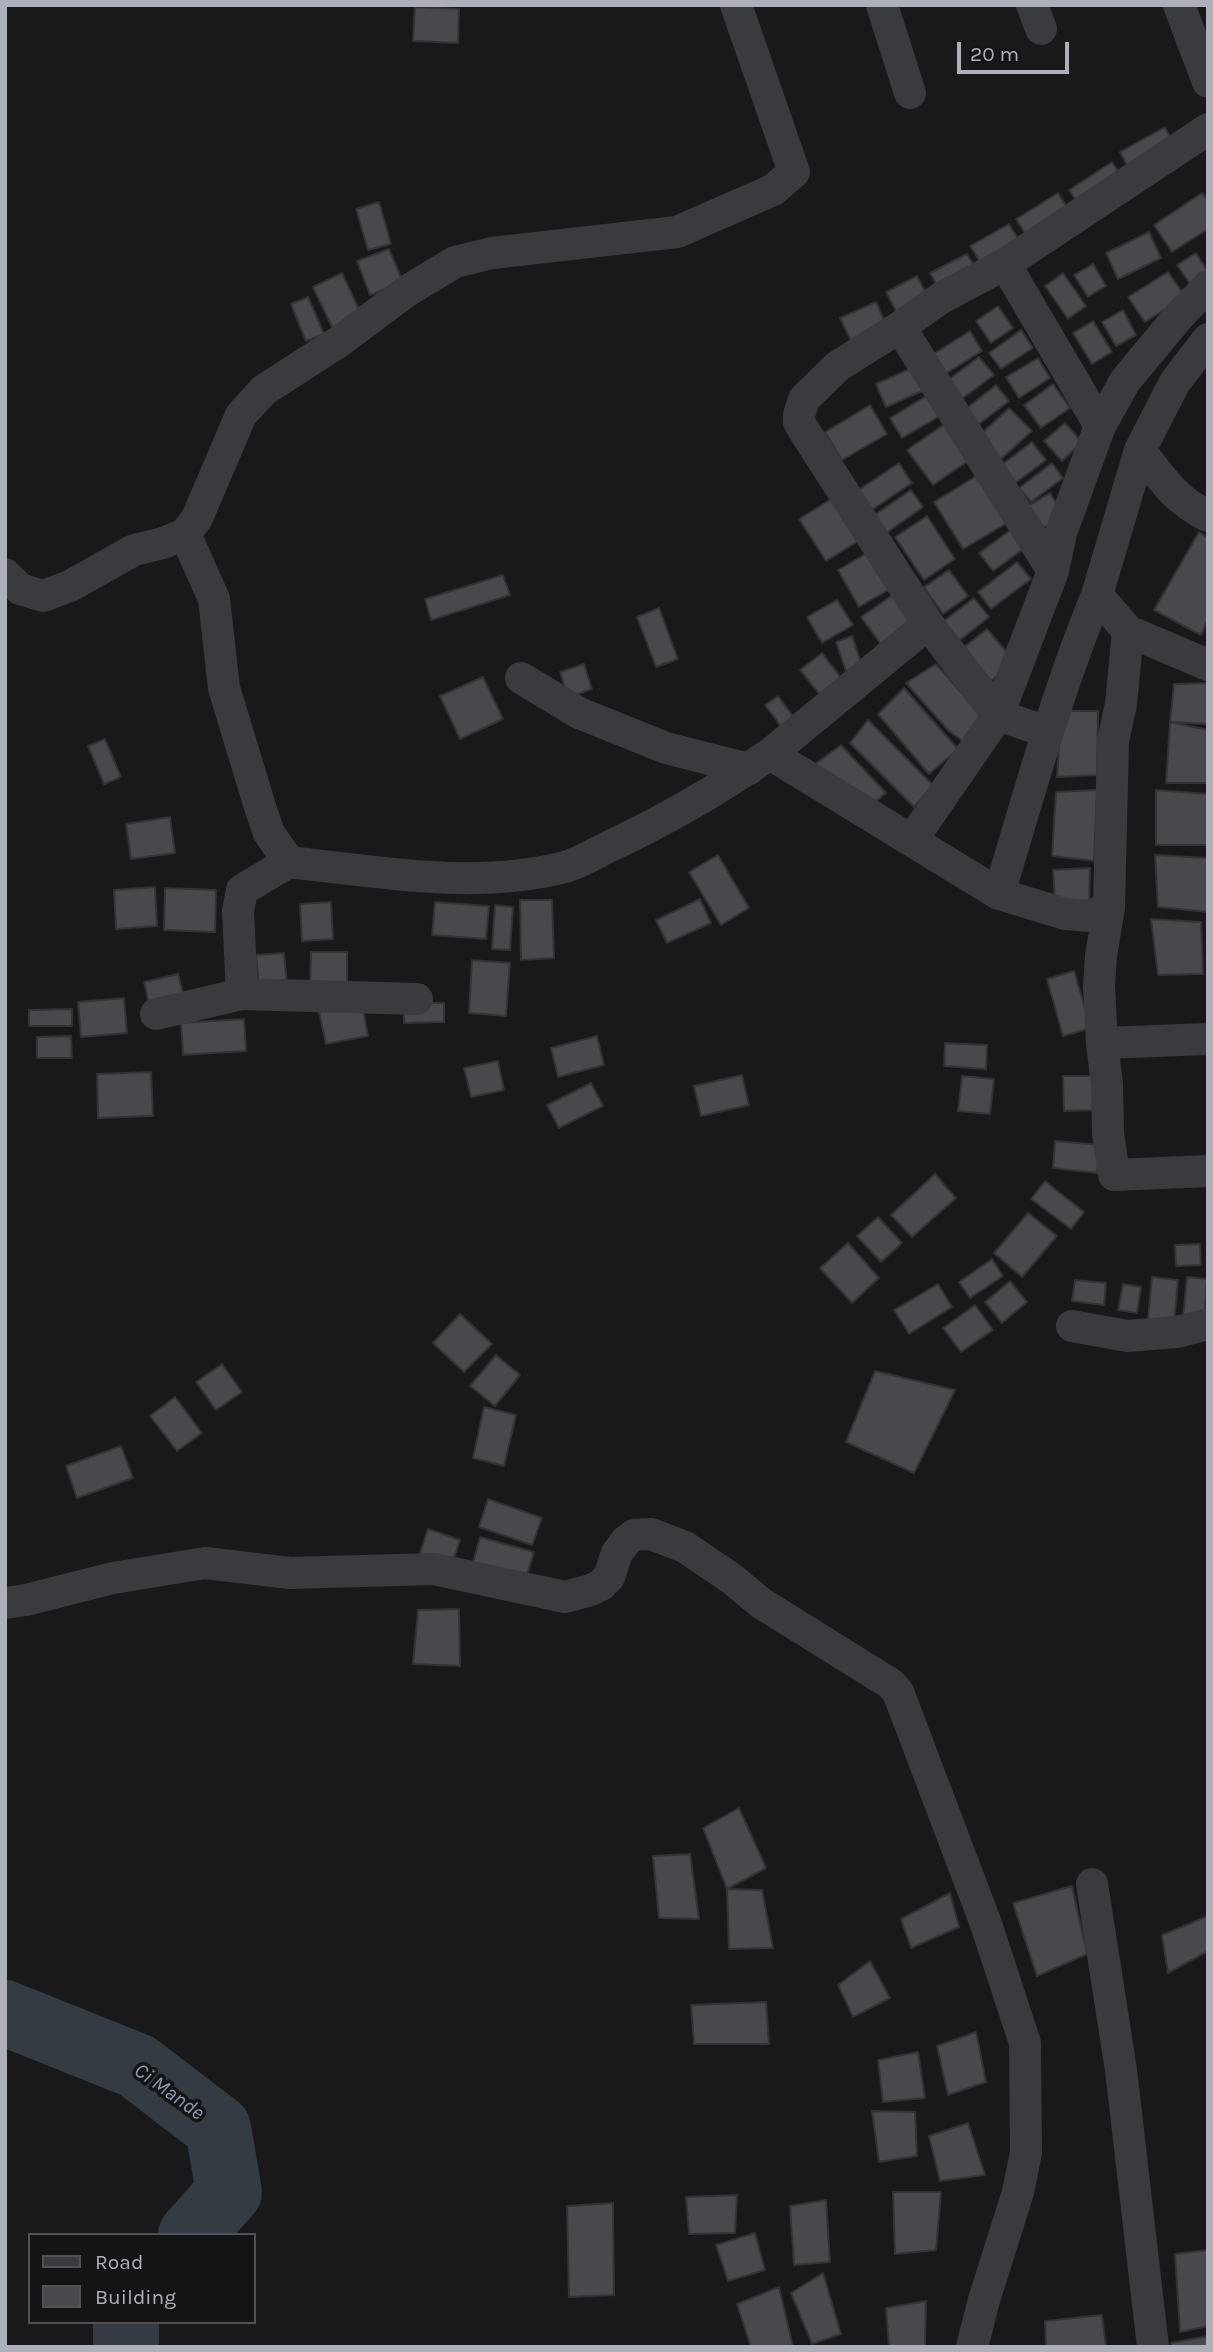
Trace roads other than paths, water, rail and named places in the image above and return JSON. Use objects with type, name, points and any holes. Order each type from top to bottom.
[{"type":"street","points":[[5,574],[20,589],[43,596],[70,586],[134,550],[185,534],[197,518],[241,415],[264,390],[340,341],[407,291],[454,262],[492,253],[677,232],[773,190],[794,172],[736,5]]},
{"type":"street","points":[[882,5],[910,93]]},
{"type":"street","points":[[1178,5],[1208,82]]},
{"type":"street","points":[[1047,732],[998,715],[928,624],[799,422],[799,415],[804,399],[838,366],[941,298],[1005,264],[1208,129]]},
{"type":"street","points":[[1005,264],[1100,426]]},
{"type":"street","points":[[912,840],[998,715],[1053,571],[1061,533],[1100,426],[1125,381],[1179,316],[1208,286]]},
{"type":"street","points":[[900,327],[1053,571]]},
{"type":"street","points":[[999,894],[1047,732],[1097,595],[1140,450],[1175,382],[1204,349]]},
{"type":"street","points":[[1140,450],[1171,492],[1189,507],[1208,516]]},
{"type":"street","points":[[185,534],[214,599],[224,688],[261,810],[269,833],[289,862]]},
{"type":"street","points":[[1097,595],[1128,631],[1208,665]]},
{"type":"street","points":[[242,994],[237,911],[242,890],[289,862],[425,877],[472,878],[514,877],[567,867],[647,829],[760,762],[928,624]]},
{"type":"street","points":[[1128,631],[1121,704],[1113,741],[1109,907],[1099,986],[1108,1133],[1114,1175],[1208,1171]]},
{"type":"street","points":[[521,678],[579,713],[666,748],[760,762],[912,840],[999,894],[1065,914],[1091,916],[1109,907]]},
{"type":"street","points":[[156,1014],[242,994],[416,999]]},
{"type":"street","points":[[1102,1043],[1208,1039]]},
{"type":"street","points":[[1072,1326],[1127,1336],[1177,1332],[1208,1324]]},
{"type":"street","points":[[5,1603],[113,1578],[205,1563],[290,1573],[434,1569],[565,1597],[601,1586],[609,1577],[617,1553],[626,1541],[634,1535],[651,1534],[685,1547],[732,1579],[761,1603],[891,1684],[898,1692],[986,1924],[1025,2043],[1026,2153],[1018,2192],[972,2347]]},
{"type":"street","points":[[1092,1884],[1121,2070],[1153,2347]]},
{"type":"waterway","name":"Ci Mande","points":[[5,2013],[137,2066],[218,2128],[229,2192],[193,2233]]},
{"type":"waterway","name":"Ci Mande","points":[[126,2324],[126,2347]]}]
